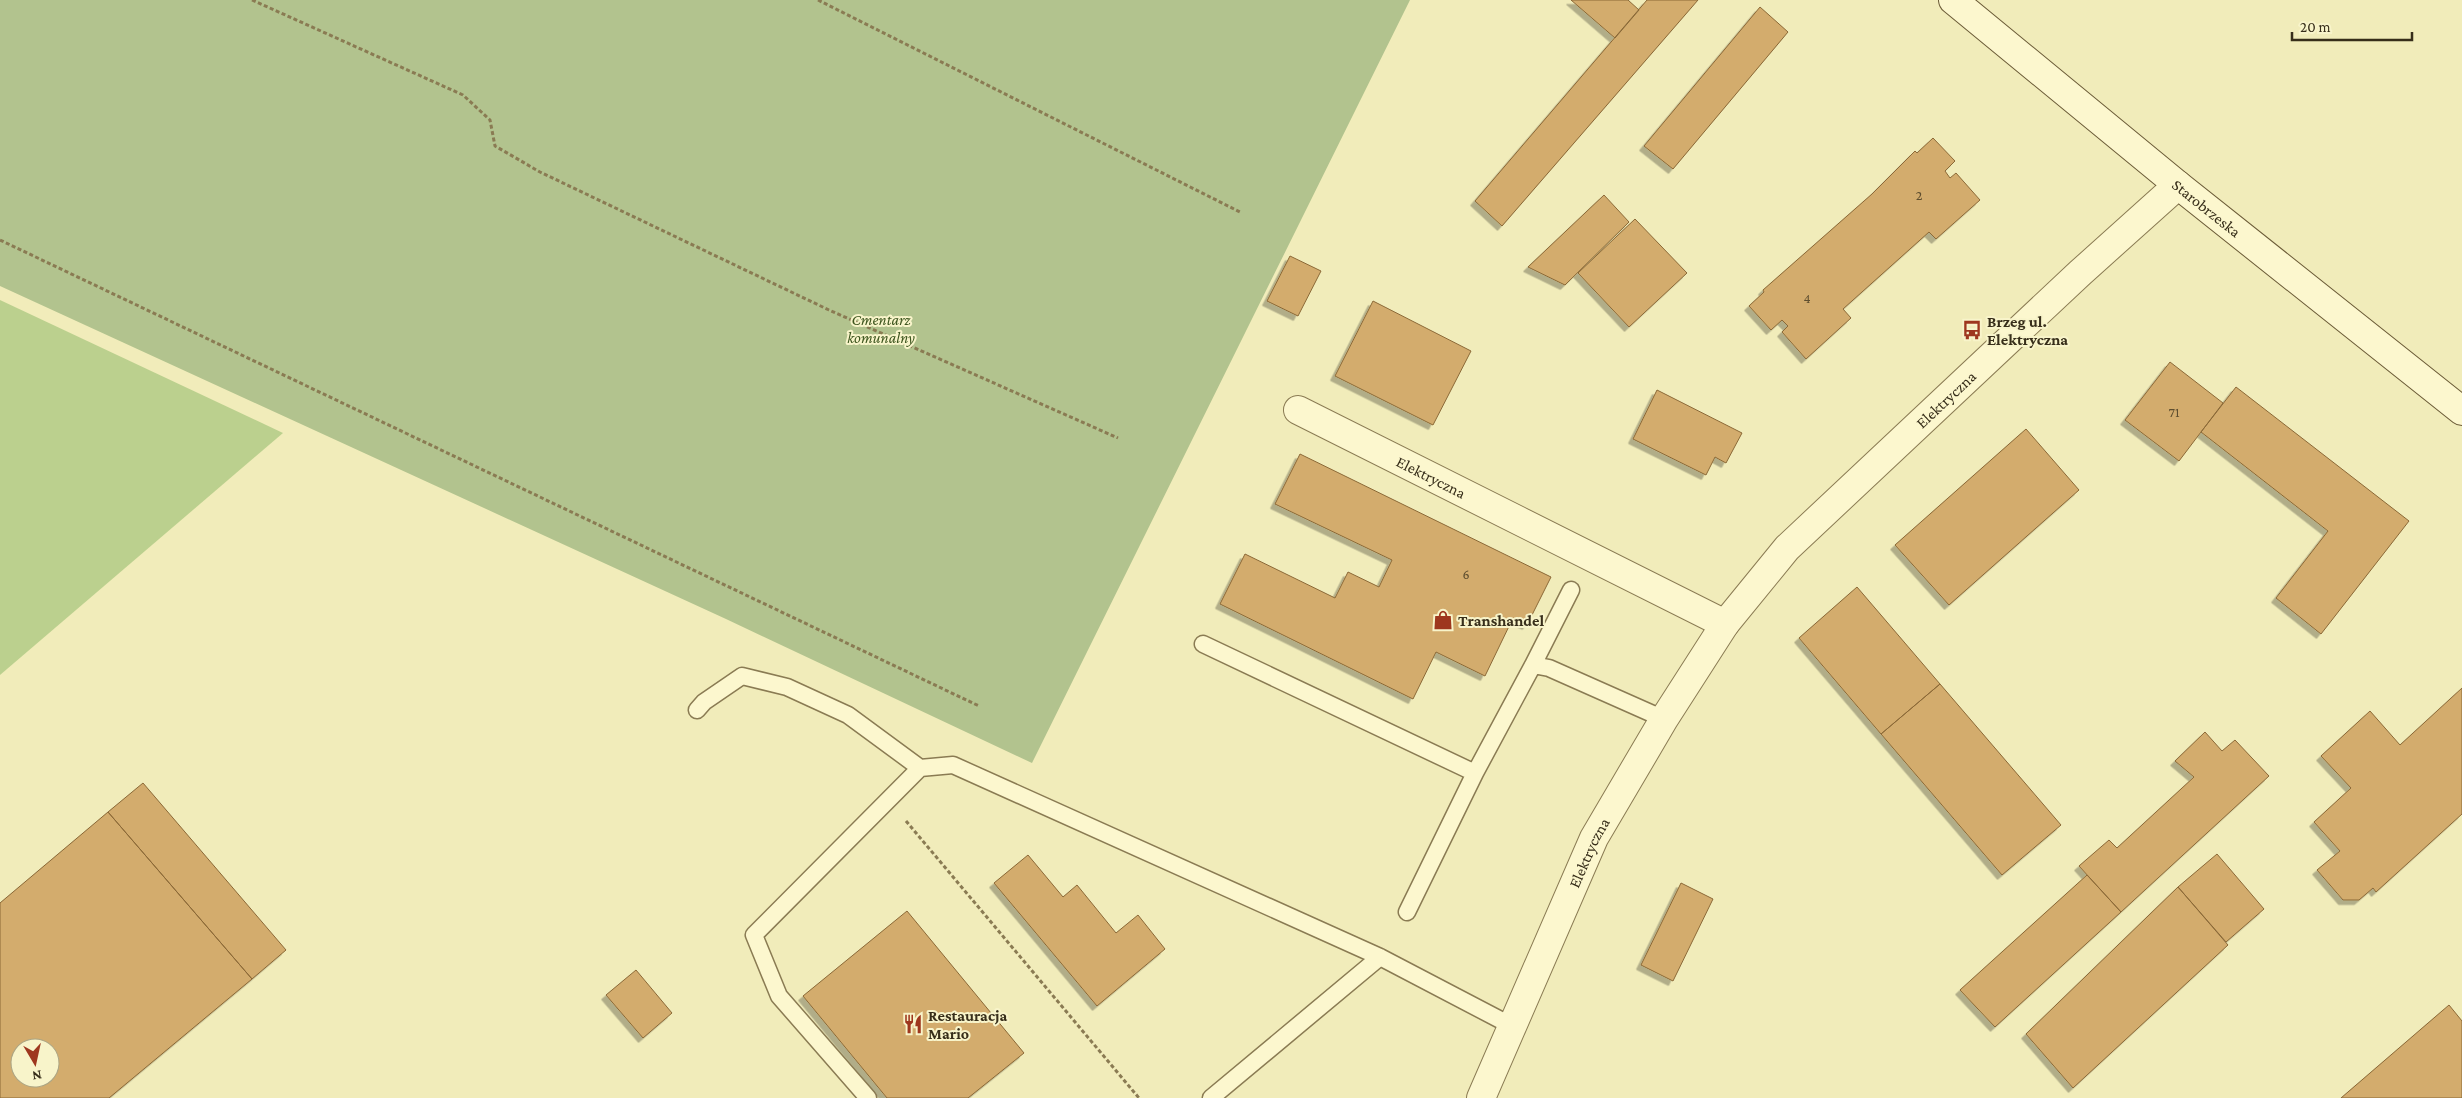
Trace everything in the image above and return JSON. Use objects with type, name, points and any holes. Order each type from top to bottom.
[{"type":"street","name":"Starobrzeska","points":[[1953,0],[2178,186],[2462,411]]},
{"type":"street","name":"Elektryczna","points":[[1481,1098],[1594,838],[1664,719],[1725,624],[1787,548],[2080,273],[2178,186]]},
{"type":"street","name":"Elektryczna","points":[[1298,410],[1725,624]]},
{"type":"lane","points":[[1407,912],[1475,773],[1572,590]]},
{"type":"lane","points":[[1203,644],[1475,773]]},
{"type":"lane","points":[[1533,665],[1549,668],[1664,719]]},
{"type":"lane","points":[[697,710],[704,702],[742,676],[788,687],[848,714],[920,768]]},
{"type":"lane","points":[[868,1098],[779,996],[754,935],[887,799],[920,768],[953,765],[1380,957],[1512,1026]]},
{"type":"lane","points":[[1211,1098],[1380,957]]},
{"type":"path","points":[[252,0],[463,95],[490,120],[495,146],[540,172],[829,310],[1118,438]]},
{"type":"path","points":[[818,0],[1240,212]]},
{"type":"path","points":[[0,240],[979,706]]},
{"type":"path","points":[[887,799],[1140,1098]]},
{"type":"green space","name":"Cmentarz komunalny","points":[[0,0],[1410,0],[1032,763],[726,619],[0,286]]},
{"type":"green space","points":[[0,300],[283,433],[0,675]]},
{"type":"building","points":[[1571,0],[1628,0],[1639,10],[1615,38]]},
{"type":"building","points":[[1647,0],[1698,0],[1502,226],[1475,201]]},
{"type":"building","points":[[1760,7],[1788,32],[1673,169],[1644,146]]},
{"type":"building","points":[[1933,138],[1955,161],[1945,171],[1950,178],[1956,173],[1980,200],[1936,239],[1929,232],[1843,309],[1851,318],[1806,359],[1782,332],[1788,326],[1782,320],[1771,330],[1749,306],[1764,292],[1763,290],[1872,194],[1915,151],[1917,153]]},
{"type":"building","points":[[1604,195],[1629,222],[1565,285],[1528,267]]},
{"type":"building","points":[[1635,219],[1687,273],[1629,327],[1578,273]]},
{"type":"building","points":[[1290,256],[1321,271],[1298,316],[1267,301]]},
{"type":"building","points":[[1373,301],[1471,351],[1433,425],[1335,376]]},
{"type":"building","points":[[2170,362],[2223,403],[2179,461],[2125,420]]},
{"type":"building","points":[[2236,387],[2409,521],[2321,634],[2276,598],[2328,531],[2201,432]]},
{"type":"building","points":[[1657,390],[1742,433],[1726,463],[1715,457],[1706,475],[1633,439]]},
{"type":"building","points":[[2026,429],[2079,490],[1949,605],[1895,545]]},
{"type":"building","points":[[1300,454],[1551,577],[1527,625],[1513,618],[1485,676],[1436,652],[1413,699],[1220,604],[1245,554],[1335,598],[1348,572],[1379,587],[1392,560],[1275,504]]},
{"type":"building","points":[[1857,587],[1940,684],[1881,734],[1799,638]]},
{"type":"building","points":[[1940,684],[2061,825],[2002,875],[1881,734]]},
{"type":"building","points":[[2462,688],[2462,814],[2376,892],[2373,888],[2359,900],[2343,900],[2317,870],[2340,851],[2314,822],[2351,788],[2321,756],[2370,711],[2400,745]]},
{"type":"building","points":[[2205,732],[2222,751],[2235,740],[2269,776],[2121,912],[2079,866],[2109,840],[2117,848],[2194,777],[2175,761]]},
{"type":"building","points":[[143,783],[286,950],[252,979],[108,812]]},
{"type":"building","points":[[108,812],[252,979],[109,1098],[0,1098],[0,903]]},
{"type":"building","points":[[2217,854],[2264,909],[2226,942],[2178,887]]},
{"type":"building","points":[[1028,855],[1063,897],[1077,885],[1116,933],[1138,915],[1165,949],[1097,1006],[994,883]]},
{"type":"building","points":[[2087,875],[2121,912],[1995,1027],[1960,990]]},
{"type":"building","points":[[1681,883],[1713,899],[1673,981],[1641,965]]},
{"type":"building","points":[[2178,887],[2228,945],[2073,1088],[2026,1034]]},
{"type":"building","name":"Restauracja Mario","points":[[907,911],[1024,1053],[968,1098],[887,1098],[803,996]]},
{"type":"building","points":[[636,970],[672,1013],[643,1038],[606,995]]},
{"type":"building","points":[[2449,1005],[2462,1021],[2462,1098],[2341,1098]]},
{"type":"place","name":"Brzeg ul. Elektryczna","points":[[1972,330]]},
{"type":"place","name":"Transhandel","points":[[1443,620]]},
{"type":"place","name":"Restauracja Mario","points":[[913,1024]]}]
